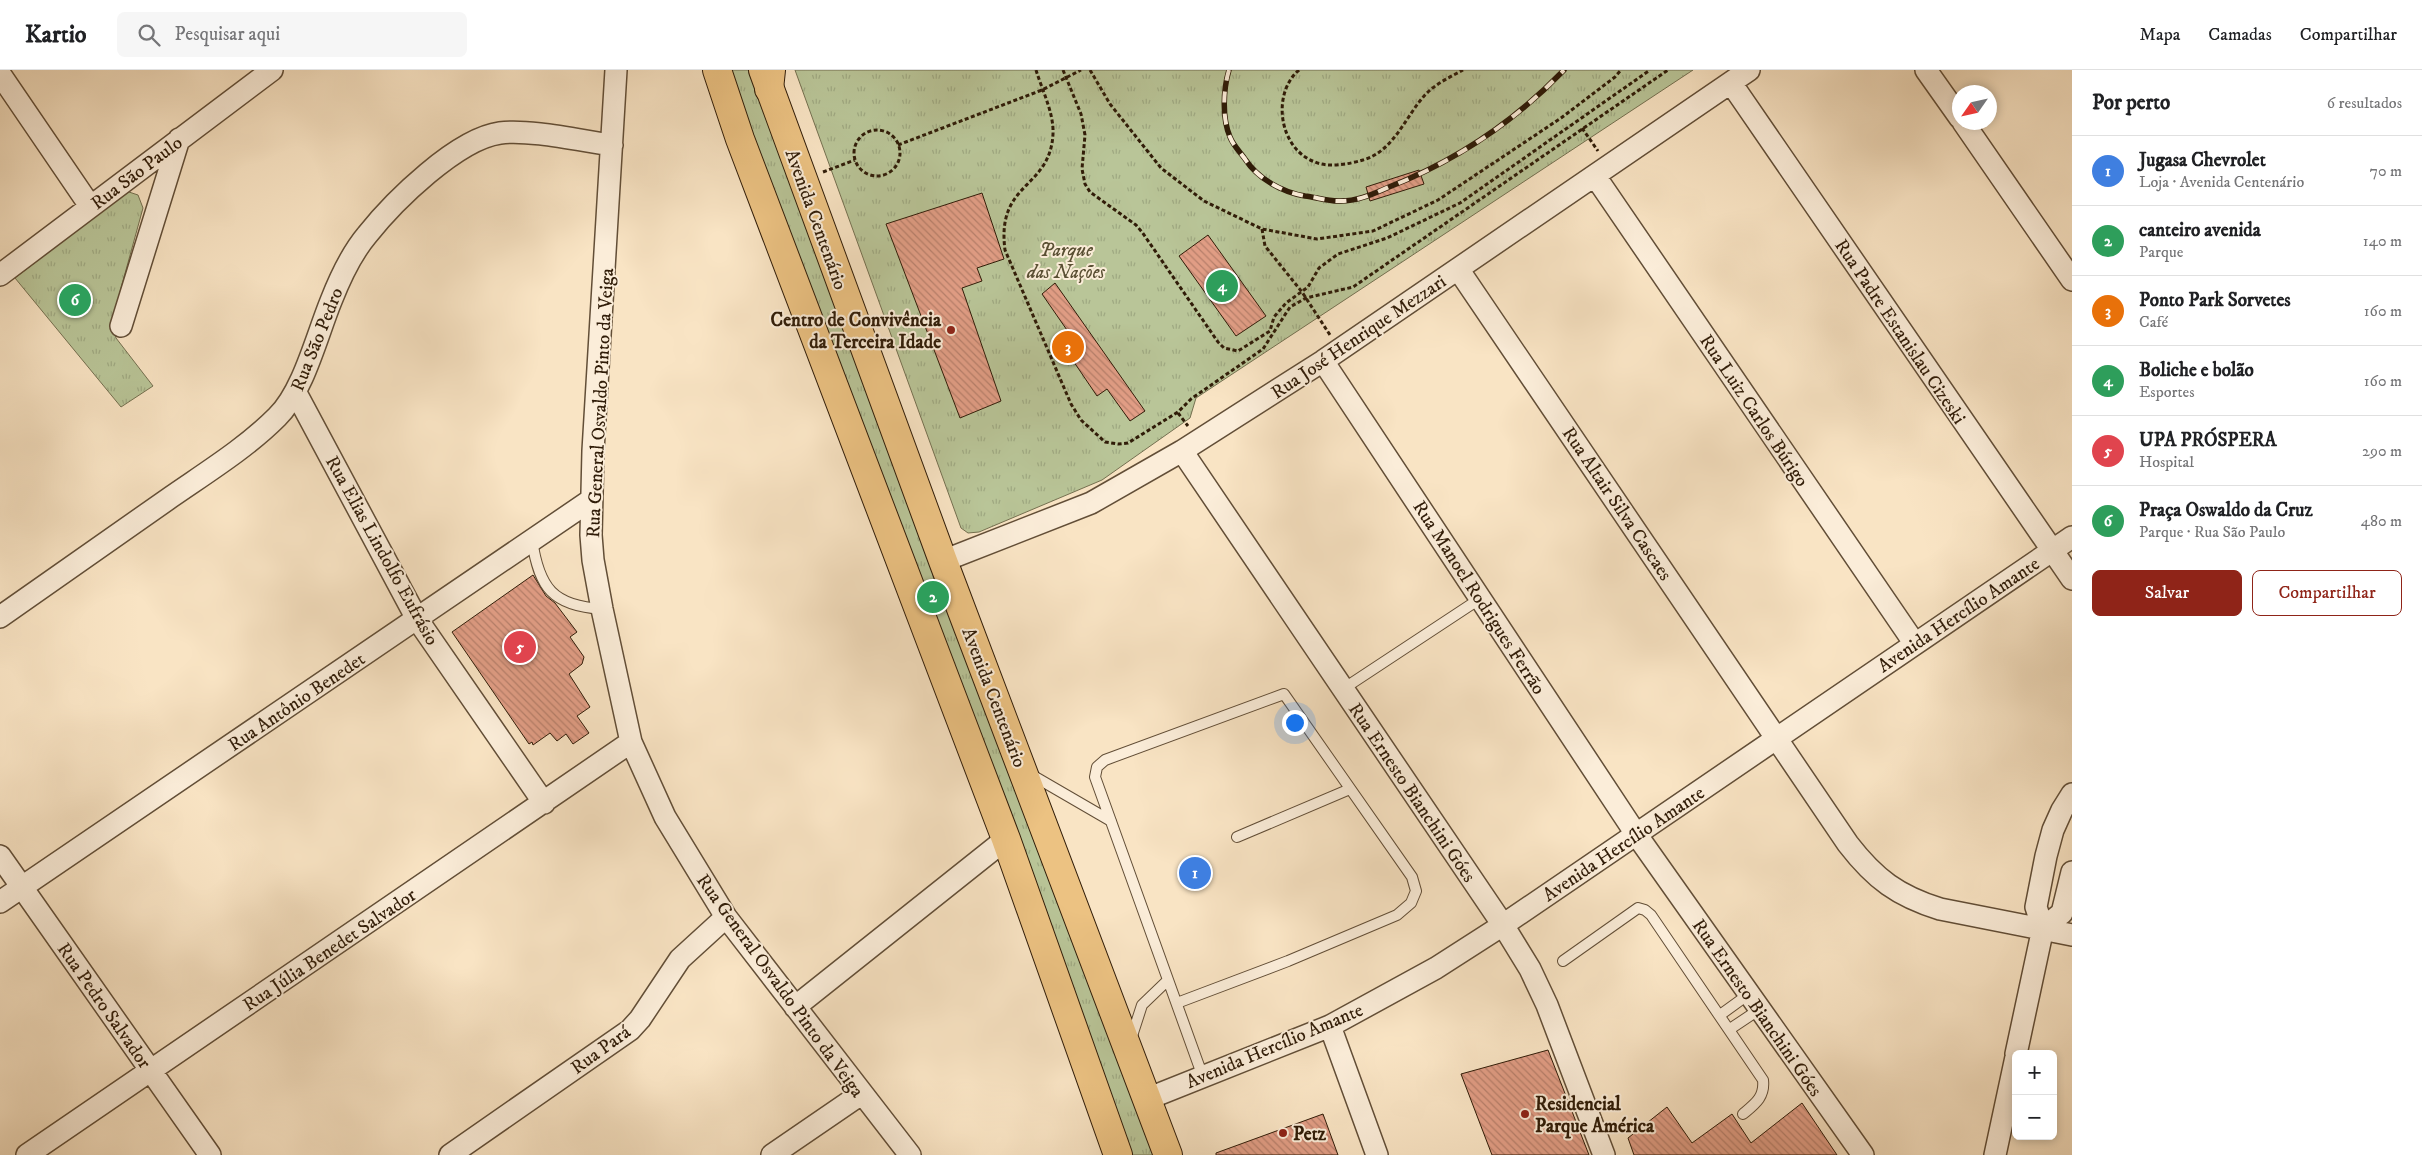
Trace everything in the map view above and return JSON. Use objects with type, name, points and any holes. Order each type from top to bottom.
[{"type":"main road","points":[[717,70],[740,139],[1006,840],[1118,1155]]},
{"type":"main road","name":"Avenida Centenário","points":[[768,76],[802,179],[1168,1155]]},
{"type":"street","name":"Rua São Paulo","points":[[0,274],[272,70]]},
{"type":"street","name":"Rua General Osvaldo Pinto da Veiga","points":[[616,70],[591,500],[593,560],[631,742],[665,817],[726,917],[910,1155]]},
{"type":"street","name":"Rua José Henrique Mezzari","points":[[944,561],[1091,503],[1182,451],[1331,355],[1750,70]]},
{"type":"street","points":[[1926,70],[1952,107]]},
{"type":"street","points":[[0,74],[90,206]]},
{"type":"street","name":"Rua Padre Estanislau Cizeski","points":[[1731,83],[2072,579]]},
{"type":"street","points":[[1969,130],[2072,280]]},
{"type":"street","name":"Rua São Pedro","points":[[0,617],[226,458],[277,417],[296,393],[335,290],[349,260],[386,213],[416,184],[452,156],[465,146],[483,137],[502,133],[612,145]]},
{"type":"street","points":[[121,326],[179,139]]},
{"type":"street","name":"Rua Luiz Carlos Búrigo","points":[[1602,171],[1915,644]]},
{"type":"street","name":"Rua Altair Silva Cascaes","points":[[1458,268],[1848,844],[1877,878],[1898,892],[1933,907],[2072,935]]},
{"type":"street","name":"Rua Manoel Rodrigues Ferrão","points":[[1331,355],[1481,598],[1636,834]]},
{"type":"street","name":"Rua Elias Lindolfo Eufrásio","points":[[296,393],[417,618],[544,802]]},
{"type":"street","name":"Rua Ernesto Bianchini Góes","points":[[1182,451],[1503,925],[1530,969],[1547,1005],[1604,1155]]},
{"type":"street","name":"Rua Antônio Benedet","points":[[0,902],[591,500]]},
{"type":"street","name":"Avenida Hercílio Amante","points":[[1147,1099],[1330,1026],[1436,968],[1503,925],[2072,536]]},
{"type":"street","name":"Rua Júlia Benedet Salvador","points":[[27,1155],[631,742]]},
{"type":"street","points":[[2017,1050],[2043,928],[2036,907],[2046,856],[2053,830],[2072,794]]},
{"type":"street","name":"Rua Ernesto Bianchini Góes","points":[[1636,834],[1863,1155]]},
{"type":"street","points":[[795,1007],[1006,840]]},
{"type":"street","name":"Rua Pedro Salvador","points":[[0,856],[210,1155]]},
{"type":"street","points":[[2043,928],[2062,913],[2072,872]]},
{"type":"street","name":"Rua Pará","points":[[450,1155],[630,1030],[640,1019],[680,959],[726,917]]},
{"type":"street","points":[[1330,1026],[1377,1155]]},
{"type":"street","points":[[1995,1155],[2012,1074]]},
{"type":"street","points":[[772,1155],[861,1094]]},
{"type":"lane","points":[[532,540],[536,563],[554,596],[565,603],[579,607],[602,609]]},
{"type":"lane","points":[[1343,689],[1481,598]]},
{"type":"lane","points":[[1177,1003],[1288,961],[1397,915],[1411,903],[1416,891],[1412,877],[1284,694],[1105,760],[1097,767],[1095,777],[1203,1077]]},
{"type":"lane","points":[[1023,769],[1111,821]]},
{"type":"lane","points":[[1237,837],[1350,789]]},
{"type":"lane","points":[[1563,961],[1638,908],[1645,910],[1651,915],[1763,1080],[1764,1090],[1759,1100],[1743,1114]]},
{"type":"lane","points":[[1128,1049],[1142,1005],[1168,980]]},
{"type":"lane","points":[[1720,1015],[1754,1001]]},
{"type":"lane","points":[[1730,1029],[1754,1001]]},
{"type":"path","points":[[1036,70],[1054,132],[1051,150],[1046,163],[1036,177],[1017,193],[1010,203],[1004,224],[1005,250],[1071,404],[1080,420],[1105,442],[1118,444],[1128,443],[1138,438],[1178,412],[1191,399],[1263,349],[1290,307],[1306,298],[1353,287],[1668,70]]},
{"type":"path","points":[[1062,70],[1082,121],[1085,134],[1082,169],[1085,184],[1090,192],[1136,225],[1224,348],[1238,351],[1270,331],[1274,317],[1286,303],[1308,287],[1319,268],[1338,254],[1387,238],[1460,203],[1650,70]]},
{"type":"path","points":[[898,146],[1042,90],[1081,70]]},
{"type":"path","points":[[1090,70],[1110,104],[1161,168],[1204,201],[1262,229],[1317,240],[1373,231],[1438,200],[1561,118],[1615,78],[1621,70]]},
{"type":"path","points":[[1299,70],[1288,84],[1283,100],[1282,116],[1284,128],[1299,154],[1315,163],[1331,165],[1366,160],[1381,150],[1396,136],[1426,95],[1442,82],[1463,70]]},
{"type":"path","points":[[1582,128],[1602,171]]},
{"type":"path","points":[[873,130],[888,133],[898,146],[898,161],[888,173],[880,175],[865,172],[855,160],[854,152],[860,138],[873,130]]},
{"type":"path","points":[[802,179],[855,160]]},
{"type":"path","points":[[1262,229],[1265,246],[1306,298],[1331,355]]},
{"type":"green space","points":[[722,70],[752,70],[1155,1155],[1128,1155]]},
{"type":"green space","name":"Parque das Nações","points":[[795,70],[1693,70],[1196,398],[1190,418],[1102,480],[979,532],[968,533],[961,528]]},
{"type":"green space","points":[[129,192],[138,195],[143,208],[112,321],[116,338],[153,386],[121,407],[15,278],[125,193]]},
{"type":"building","points":[[1419,170],[1424,184],[1370,201],[1366,187]]},
{"type":"building","name":"Centro de Convivência da Terceira Idade","points":[[982,193],[1004,259],[977,268],[982,281],[962,288],[1001,401],[960,418],[886,224]]},
{"type":"building","points":[[1208,235],[1266,316],[1236,336],[1179,256]]},
{"type":"building","points":[[1055,283],[1145,411],[1130,421],[1107,389],[1097,396],[1059,340],[1069,333],[1042,294]]},
{"type":"building","points":[[533,575],[546,596],[555,603],[577,632],[570,637],[584,657],[582,664],[569,674],[590,707],[577,716],[589,733],[573,744],[566,734],[557,741],[550,733],[533,745],[532,742],[529,744],[452,632]]},
{"type":"building","name":"Residencial Parque América","points":[[1548,1050],[1589,1155],[1492,1155],[1461,1074]]},
{"type":"building","points":[[1802,1103],[1837,1155],[1634,1155],[1628,1138],[1667,1107],[1692,1143],[1732,1114],[1751,1143]]},
{"type":"building","points":[[1323,1114],[1338,1155],[1216,1155],[1216,1153]]},
{"type":"railway","points":[[1229,70],[1224,104],[1227,129],[1233,143],[1250,166],[1279,188],[1305,196],[1338,201],[1358,199],[1371,195],[1414,177],[1461,152],[1525,107],[1564,70]]},
{"type":"place","name":"Boliche e bolão","points":[[1222,286]]},
{"type":"place","name":"Praça Oswaldo da Cruz","points":[[75,300]]},
{"type":"place","name":"Centro de Convivência da Terceira Idade","points":[[951,330]]},
{"type":"place","name":"Ponto Park Sorvetes","points":[[1068,347]]},
{"type":"place","name":"canteiro avenida","points":[[933,597]]},
{"type":"place","name":"UPA PRÓSPERA","points":[[520,647]]},
{"type":"place","name":"Jugasa Chevrolet","points":[[1195,873]]},
{"type":"place","name":"Residencial Parque América","points":[[1525,1114]]},
{"type":"place","name":"Petz","points":[[1283,1133]]}]
